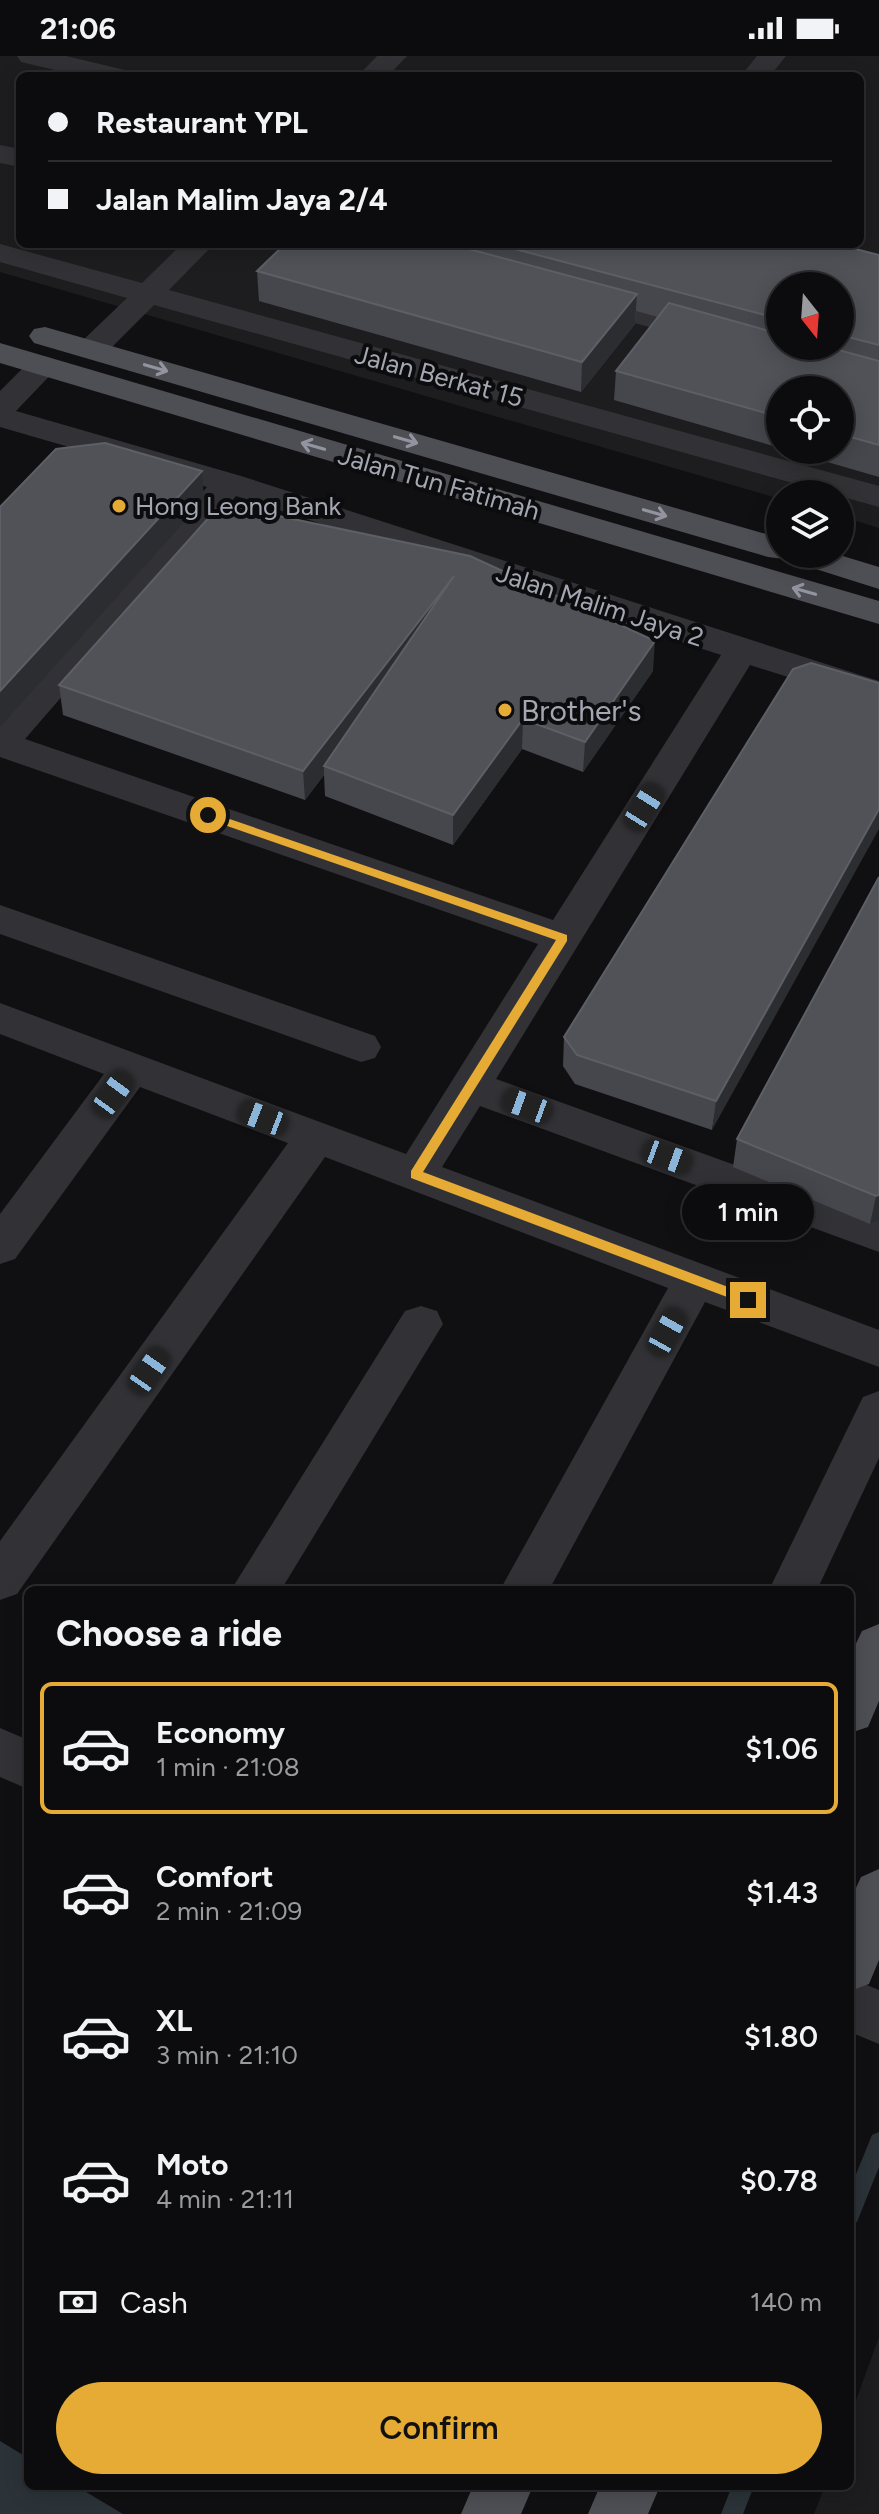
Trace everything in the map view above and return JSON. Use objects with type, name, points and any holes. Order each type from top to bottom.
[{"type":"main road","name":"Jalan Tun Fatimah","points":[[0,324],[766,545]]},
{"type":"main road","name":"Jalan Tun Fatimah","points":[[0,353],[879,613]]},
{"type":"main road","points":[[845,568],[879,578]]},
{"type":"main road","points":[[854,1702],[879,1646]]},
{"type":"main road","points":[[854,1956],[879,1894]]},
{"type":"main road","points":[[491,2514],[501,2490]]},
{"type":"main road","points":[[618,2514],[628,2490]]},
{"type":"street","points":[[31,56],[98,72]]},
{"type":"street","points":[[376,72],[393,56]]},
{"type":"street","points":[[758,72],[772,56]]},
{"type":"street","points":[[92,349],[195,248]]},
{"type":"street","name":"Jalan Berkat 15","points":[[0,253],[879,497]]},
{"type":"street","points":[[544,289],[742,343]]},
{"type":"street","points":[[0,409],[43,366]]},
{"type":"street","name":"Jalan Malim Jaya 2","points":[[0,417],[66,452],[229,483],[879,694]]},
{"type":"street","points":[[229,483],[0,744],[563,938]]},
{"type":"street","points":[[415,1175],[741,651]]},
{"type":"street","points":[[0,919],[361,1047]]},
{"type":"street","points":[[0,1018],[879,1349]]},
{"type":"street","points":[[0,1247],[131,1068]]},
{"type":"street","points":[[471,1086],[730,1164],[879,1235]]},
{"type":"street","points":[[0,1579],[316,1137]]},
{"type":"street","points":[[526,1586],[695,1280]]},
{"type":"street","points":[[257,1586],[421,1324]]},
{"type":"street","points":[[795,1586],[879,1410]]},
{"type":"street","points":[[0,1751],[24,1764]]},
{"type":"street","points":[[854,2006],[879,2018]]},
{"type":"shaded area","points":[[0,56],[879,56],[879,528],[854,520],[854,480],[766,480],[766,495],[0,272]]},
{"type":"shaded area","points":[[879,2337],[879,2514],[814,2514],[823,2490],[854,2490],[854,2406]]},
{"type":"shaded area","points":[[0,2441],[24,2456],[24,2490],[83,2490],[123,2514],[0,2514]]},
{"type":"building","points":[[281,248],[465,248],[637,294],[582,362],[257,271]]},
{"type":"building","points":[[511,248],[852,248],[879,255],[879,345],[854,339],[854,272],[766,272],[766,315]]},
{"type":"building","points":[[669,303],[766,330],[766,360],[854,360],[854,354],[879,361],[879,445],[854,438],[854,376],[766,376],[766,413],[616,371]]},
{"type":"building","points":[[105,443],[202,471],[0,691],[0,507],[56,449]]},
{"type":"building","points":[[221,504],[470,556],[655,641],[585,742],[523,719],[453,815],[324,766],[454,576],[303,771],[59,685]]},
{"type":"building","points":[[811,663],[879,683],[879,809],[716,1101],[577,1055],[564,1037],[793,669]]},
{"type":"building","points":[[879,877],[879,1195],[876,1196],[737,1139]]},
{"type":"waterway","points":[[854,2205],[879,2142]]},
{"type":"waterway","points":[[732,2514],[741,2490]]},
{"type":"place","name":"Hong Leong Bank","points":[[119,506]]},
{"type":"place","name":"Brother's","points":[[505,710]]},
{"type":"route","points":[[208,815],[563,938],[415,1175],[748,1300]]}]
